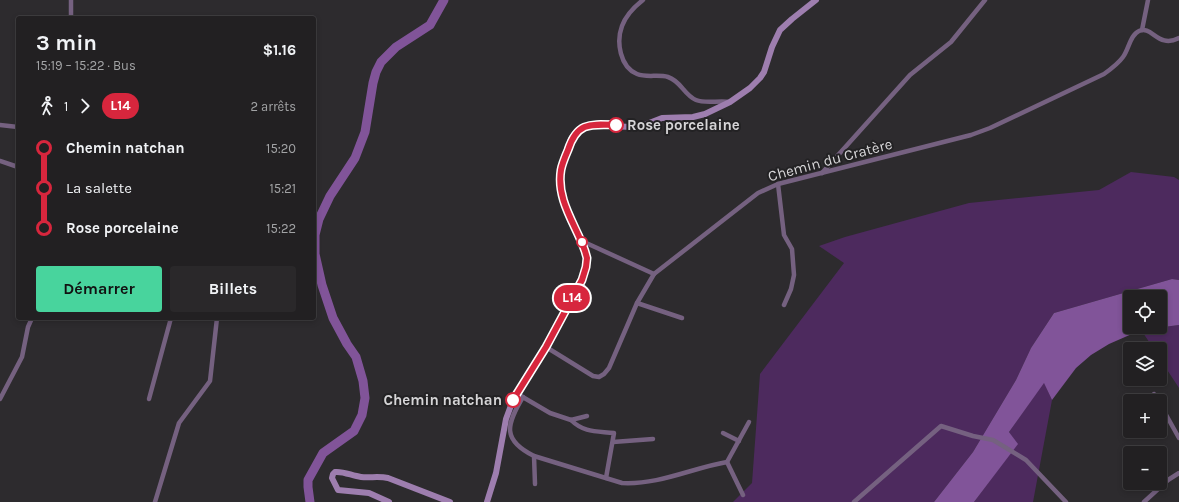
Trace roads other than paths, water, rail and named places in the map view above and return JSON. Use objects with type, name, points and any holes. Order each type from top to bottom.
[{"type":"street","points":[[70,16],[71,0]]},
{"type":"street","points":[[643,0],[628,14],[622,26],[619,37],[621,56],[625,65],[638,75],[668,77],[679,83],[689,96],[697,100],[730,102]]},
{"type":"street","points":[[487,502],[496,473],[506,419],[513,400],[546,347],[582,280],[586,267],[587,258],[582,243],[566,210],[561,192],[561,170],[571,139],[575,134],[591,124],[639,126],[662,118],[693,117],[705,114],[730,102],[750,88],[760,78],[764,72],[774,41],[780,30],[816,0]]},
{"type":"street","points":[[822,173],[910,75],[951,42],[985,0]]},
{"type":"street","points":[[1148,0],[1142,30],[1151,33],[1164,41],[1172,42],[1179,38]]},
{"type":"street","name":"Chemin du Cratère","points":[[546,347],[593,376],[599,377],[604,374],[612,363],[638,303],[654,274],[758,193],[778,184],[953,140],[990,128],[1104,74],[1124,55],[1133,36],[1138,31],[1142,30]]},
{"type":"street","points":[[0,125],[16,127]]},
{"type":"street","points":[[0,161],[16,166]]},
{"type":"street","points":[[778,184],[784,235],[792,249],[794,275],[791,290],[784,306]]},
{"type":"street","points":[[582,243],[584,242],[654,274]]},
{"type":"street","points":[[638,303],[682,318]]},
{"type":"street","points":[[0,399],[22,357],[28,326],[31,320]]},
{"type":"street","points":[[149,399],[170,320]]},
{"type":"street","points":[[155,502],[179,423],[210,381],[217,320]]},
{"type":"street","points":[[517,393],[550,413],[571,420],[580,428],[585,430],[614,433],[606,478]]},
{"type":"street","points":[[523,397],[514,412],[510,423],[512,438],[516,445],[523,451],[534,456],[622,483],[636,484],[653,482],[727,462],[749,422]]},
{"type":"street","points":[[571,420],[587,416]]},
{"type":"street","points":[[1167,417],[1179,438]]},
{"type":"street","points":[[854,502],[941,426],[973,436],[994,440],[1026,460],[1066,502]]},
{"type":"street","points":[[723,433],[739,441]]},
{"type":"street","points":[[612,442],[653,439]]},
{"type":"street","points":[[534,456],[535,484]]},
{"type":"street","points":[[727,462],[743,495]]},
{"type":"street","points":[[390,502],[369,494],[338,490],[332,478],[332,474],[339,471],[358,477],[388,478],[450,502]]},
{"type":"street","points":[[1144,502],[1168,480],[1179,473]]},
{"type":"waterway","points":[[316,231],[319,219],[330,196],[355,158],[365,132],[373,83],[381,62],[396,47],[430,25],[444,0]]},
{"type":"waterway","points":[[310,502],[308,480],[323,453],[354,431],[362,415],[365,398],[363,381],[356,357],[333,318],[322,285],[316,258]]},
{"type":"place","name":"Rose porcelaine","points":[[616,125]]},
{"type":"place","name":"Chemin natchan","points":[[513,400]]}]
